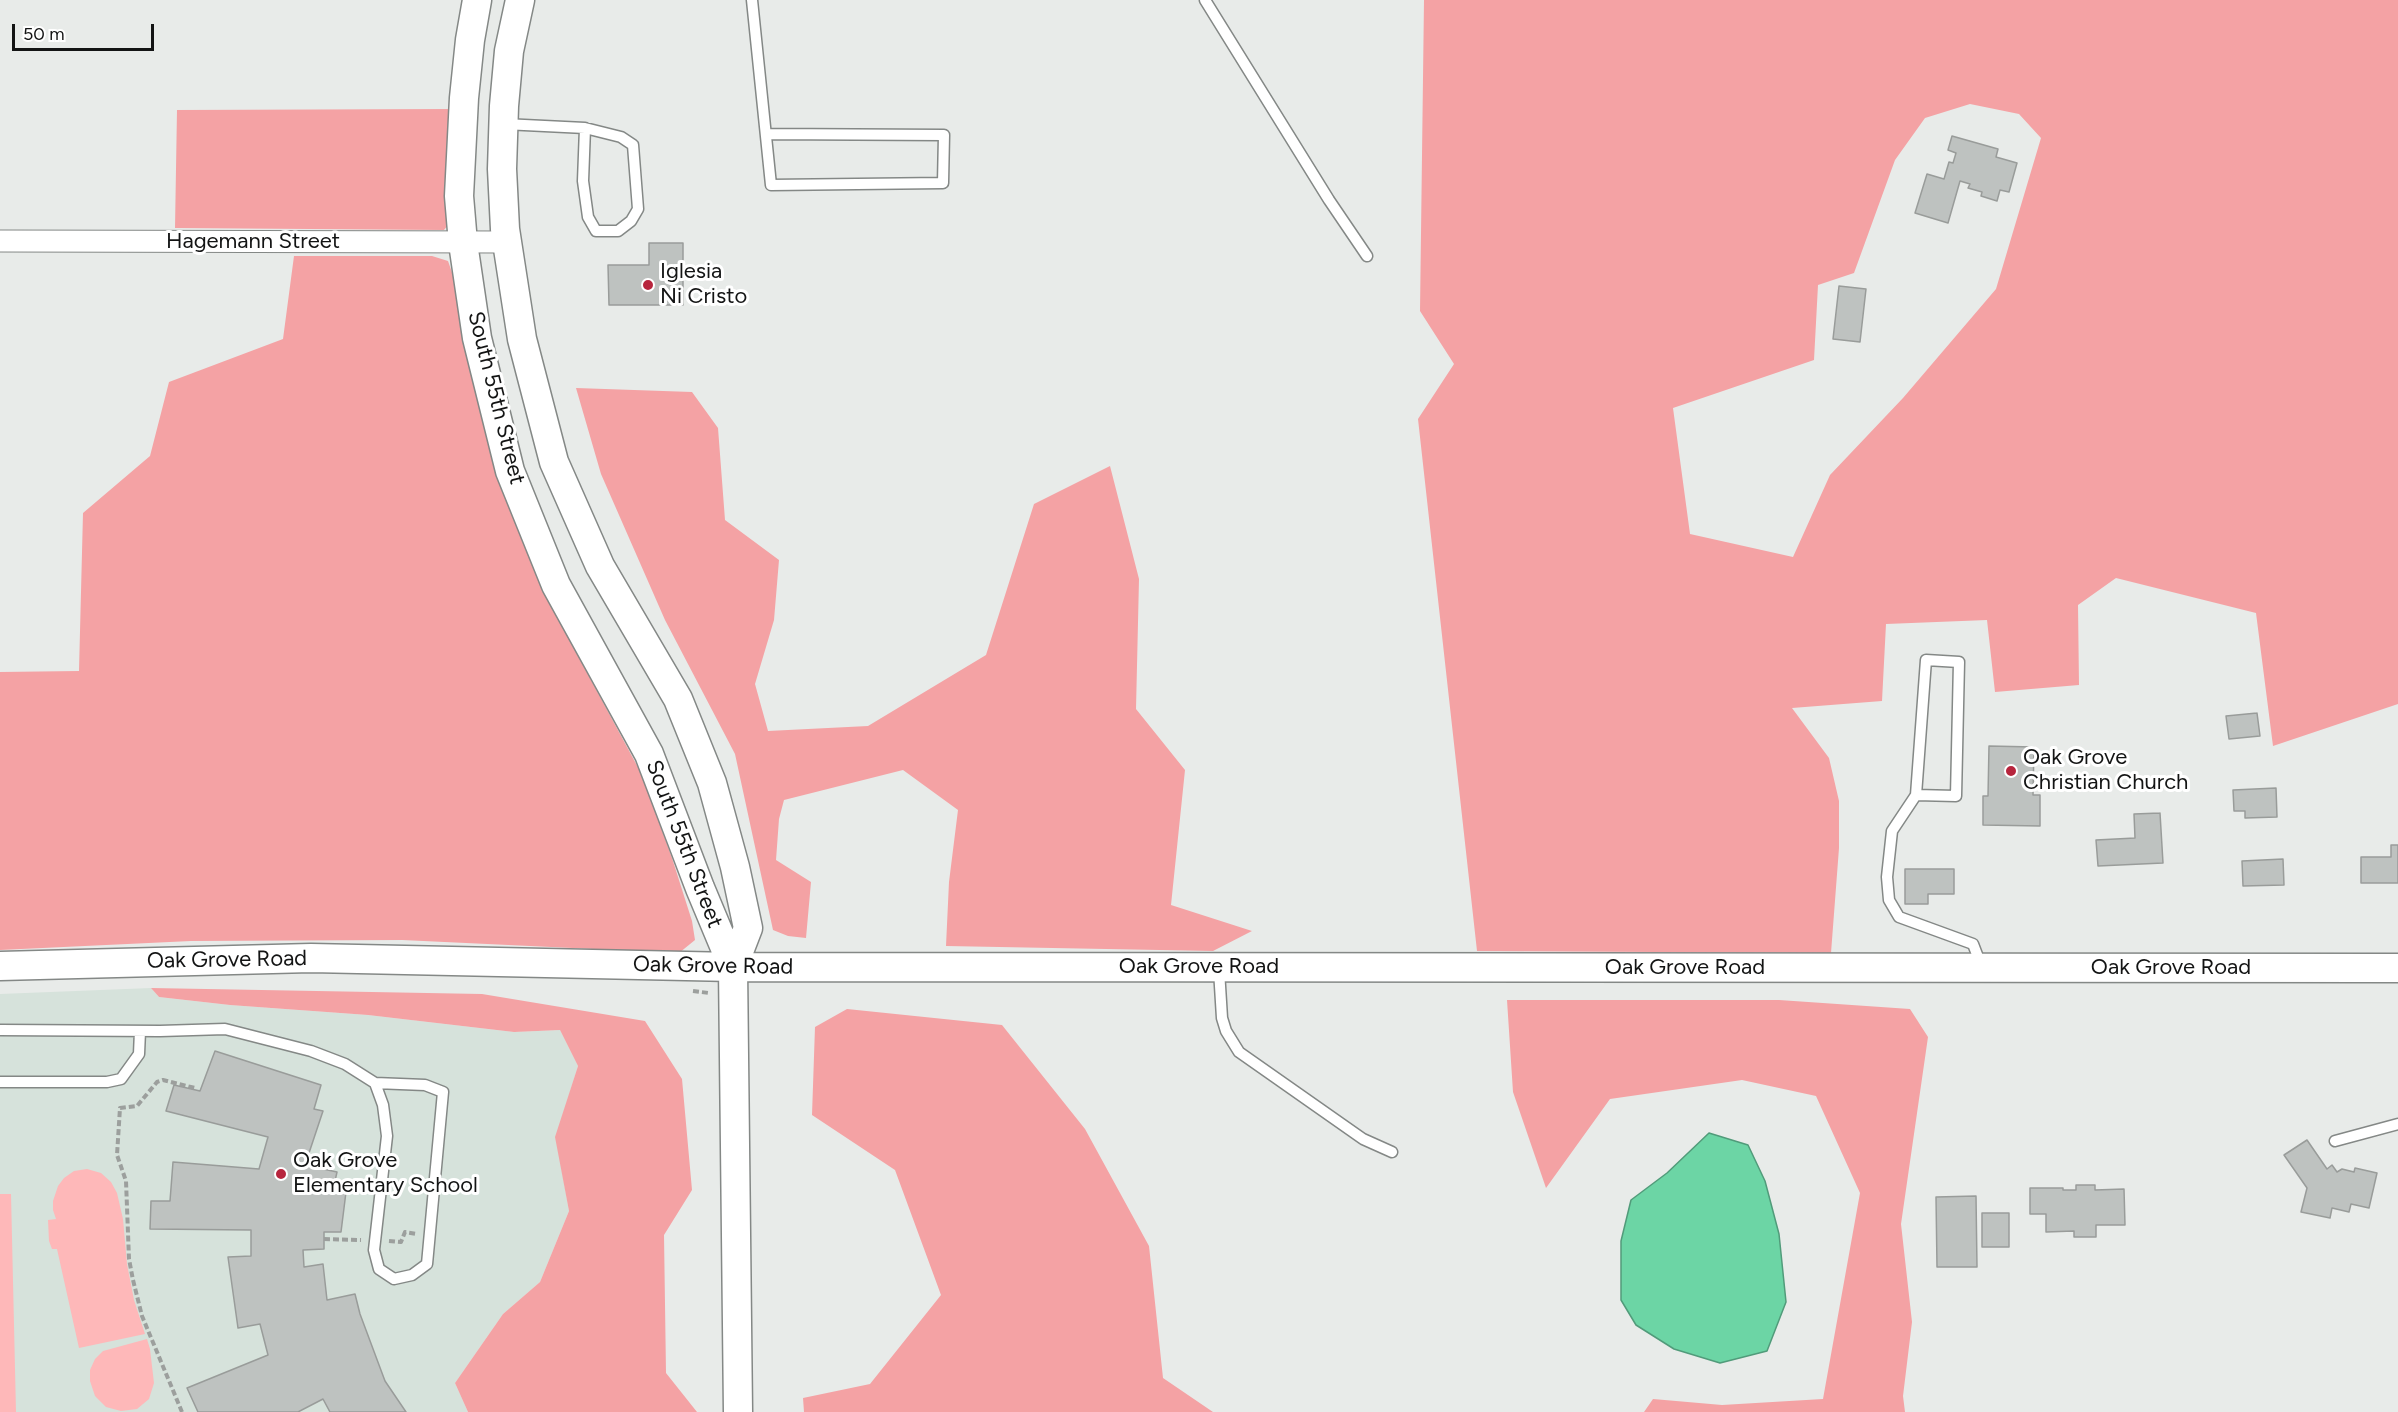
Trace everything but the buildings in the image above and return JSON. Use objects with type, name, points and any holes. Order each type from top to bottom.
[{"type":"street","name":"South 55th Street","points":[[477,0],[470,40],[460,144],[459,196],[463,243],[477,338],[510,471],[556,585],[649,754],[699,888],[733,967]]},
{"type":"street","name":"South 55th Street","points":[[520,0],[508,51],[502,169],[507,242],[522,339],[554,462],[600,566],[678,699],[712,783],[735,867],[748,928],[733,967],[738,1412]]},
{"type":"street","name":"Hagemann Street","points":[[0,241],[507,242]]},
{"type":"street","name":"Oak Grove Road","points":[[0,966],[311,958],[733,967],[2398,968]]},
{"type":"lane","points":[[752,0],[771,185],[943,183],[944,135],[766,134]]},
{"type":"lane","points":[[1205,0],[1329,200],[1367,256]]},
{"type":"lane","points":[[503,124],[585,128],[621,137],[633,145],[638,209],[631,221],[618,231],[596,231],[588,217],[583,181],[585,128]]},
{"type":"lane","points":[[1916,795],[1956,796],[1959,662],[1926,660],[1916,795],[1892,831],[1887,877],[1889,900],[1899,917],[1973,944],[1983,968]]},
{"type":"lane","points":[[1219,968],[1222,1018],[1226,1031],[1239,1052],[1363,1139],[1392,1152]]},
{"type":"lane","points":[[0,1030],[225,1029],[311,1051],[345,1064],[375,1083],[425,1085],[443,1092],[427,1264],[412,1275],[394,1279],[380,1269],[374,1250],[387,1136],[383,1105],[375,1083]]},
{"type":"lane","points":[[0,1083],[107,1082],[121,1078],[139,1054],[140,1031]]},
{"type":"lane","points":[[2335,1141],[2398,1124]]},
{"type":"path","points":[[182,1412],[146,1326],[133,1280],[129,1258],[126,1181],[117,1155],[120,1108],[137,1106],[157,1082],[163,1080],[195,1088]]},
{"type":"shaded area","points":[[1424,0],[2398,0],[2398,704],[2273,746],[2256,613],[2116,578],[2078,605],[2079,685],[1995,692],[1987,620],[1886,624],[1882,701],[1792,708],[1829,758],[1839,801],[1839,848],[1831,953],[1477,951],[1418,419],[1454,364],[1420,311]],"holes":[[[1970,104],[2019,114],[2041,138],[1996,289],[1903,398],[1830,475],[1793,557],[1690,534],[1673,408],[1814,360],[1818,285],[1854,273],[1895,160],[1925,118]]]},
{"type":"shaded area","points":[[455,109],[452,220],[444,230],[175,228],[177,110]]},
{"type":"shaded area","points":[[294,256],[432,256],[448,261],[455,281],[488,444],[541,587],[641,773],[672,858],[692,921],[695,940],[679,953],[402,940],[191,941],[0,950],[0,672],[79,671],[83,513],[150,456],[169,382],[283,339]]},
{"type":"shaded area","points":[[576,388],[692,392],[718,428],[725,520],[779,560],[774,620],[755,684],[768,731],[868,726],[986,655],[1034,504],[1110,466],[1139,579],[1136,709],[1185,770],[1171,905],[1252,931],[1213,951],[946,946],[949,882],[958,810],[903,770],[784,800],[779,819],[776,860],[811,882],[806,938],[788,936],[773,930],[735,754],[665,620],[601,474]]},
{"type":"shaded area","name":"Oak Grove Elementary School","points":[[151,988],[159,997],[230,1005],[368,1015],[514,1032],[560,1030],[578,1066],[556,1137],[569,1211],[540,1282],[503,1314],[455,1383],[468,1412],[0,1412],[0,994]]},
{"type":"shaded area","points":[[151,988],[482,994],[645,1021],[682,1079],[692,1190],[664,1235],[666,1373],[697,1412],[468,1412],[455,1383],[503,1314],[540,1282],[569,1211],[555,1137],[578,1066],[560,1030],[514,1032],[368,1015],[230,1005],[159,997]]},
{"type":"shaded area","points":[[1507,1000],[1779,1000],[1910,1009],[1928,1037],[1901,1224],[1912,1322],[1903,1396],[1905,1412],[1644,1412],[1653,1399],[1722,1405],[1823,1399],[1860,1193],[1816,1096],[1742,1080],[1610,1099],[1546,1188],[1513,1092]]},
{"type":"shaded area","points":[[847,1009],[1002,1025],[1085,1129],[1149,1246],[1163,1378],[1213,1412],[804,1412],[803,1398],[870,1384],[941,1295],[895,1170],[812,1115],[815,1027]]},
{"type":"shaded area","points":[[1709,1133],[1748,1145],[1765,1181],[1779,1234],[1786,1302],[1767,1351],[1720,1363],[1674,1349],[1636,1325],[1621,1300],[1621,1241],[1631,1200],[1667,1173]]},
{"type":"shaded area","points":[[87,1169],[101,1173],[111,1182],[117,1193],[123,1219],[127,1264],[134,1300],[145,1334],[79,1348],[57,1249],[52,1249],[49,1241],[48,1220],[56,1219],[53,1201],[58,1186],[64,1178],[74,1171]]},
{"type":"shaded area","points":[[0,1194],[11,1194],[16,1412],[0,1412]]},
{"type":"shaded area","points":[[147,1339],[154,1383],[149,1399],[137,1409],[121,1411],[106,1407],[95,1396],[90,1381],[90,1370],[95,1359],[103,1351]]},
{"type":"place","name":"Iglesia Ni Cristo","points":[[648,285]]},
{"type":"place","name":"Oak Grove Christian Church","points":[[2011,771]]},
{"type":"place","name":"Oak Grove Elementary School","points":[[281,1174]]}]
